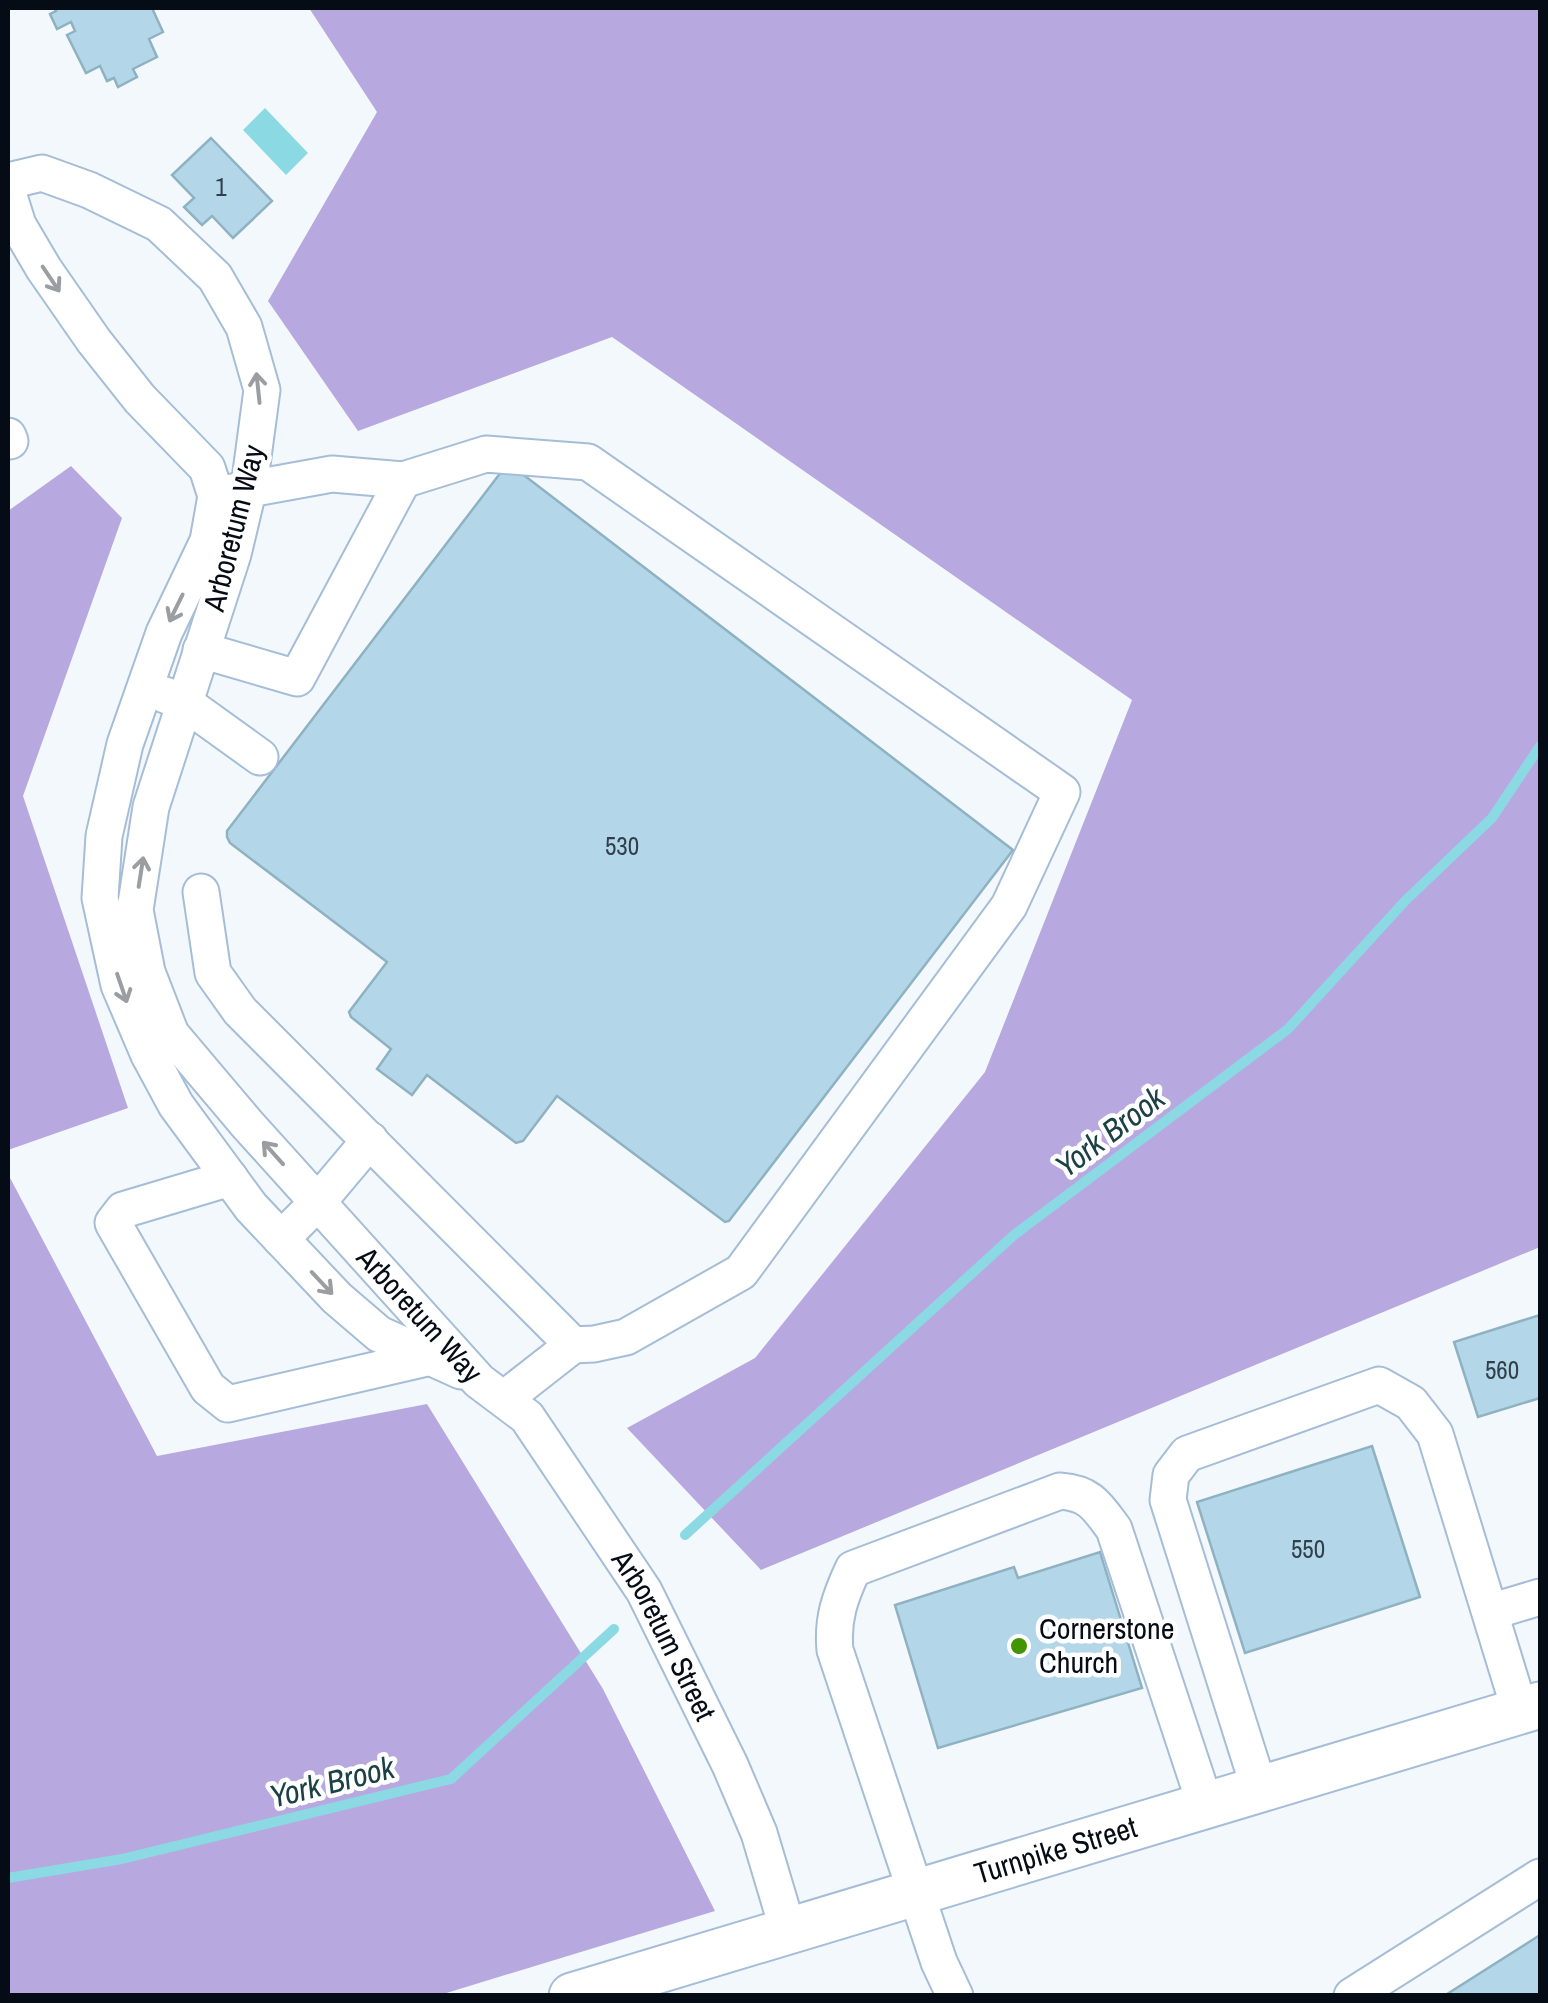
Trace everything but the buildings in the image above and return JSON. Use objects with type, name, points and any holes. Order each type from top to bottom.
[{"type":"main road","name":"Turnpike Street","points":[[572,1996],[668,1981],[788,1930],[1530,1708]]},
{"type":"street","name":"Arboretum Way","points":[[8,181],[42,173],[89,190],[160,224],[215,277],[244,327],[262,390],[233,492],[164,632],[125,744],[104,836],[100,898],[119,985],[148,1056],[176,1105],[281,1239],[337,1298],[379,1334],[492,1390]]},
{"type":"street","name":"Arboretum Way","points":[[8,193],[18,225],[94,341],[140,398],[233,492],[233,554],[152,806],[135,910],[147,972],[172,1034],[318,1204],[492,1390]]},
{"type":"street","points":[[233,492],[332,474],[403,480],[486,454],[588,462],[1062,792],[1009,906],[741,1272],[626,1337],[573,1344],[492,1390]]},
{"type":"street","points":[[202,650],[297,678],[403,480]]},
{"type":"street","points":[[145,688],[185,702],[260,757]]},
{"type":"street","points":[[201,892],[213,973],[240,1010],[573,1344]]},
{"type":"street","points":[[281,1239],[318,1204],[370,1140]]},
{"type":"street","points":[[230,1178],[124,1210],[113,1223],[208,1388],[228,1404],[431,1357]]},
{"type":"street","points":[[1259,1788],[1168,1500],[1170,1475],[1187,1454],[1380,1385],[1411,1403],[1435,1434],[1490,1612],[1530,1708]]},
{"type":"street","name":"Arboretum Street","points":[[492,1390],[527,1417],[644,1591],[759,1833],[788,1930]]},
{"type":"street","points":[[956,1996],[939,1962],[836,1650],[833,1627],[840,1596],[854,1569],[1060,1491],[1079,1492],[1096,1505],[1114,1529],[1205,1804]]},
{"type":"street","points":[[1490,1612],[1540,1597]]},
{"type":"street","points":[[1352,1996],[1540,1877]]},
{"type":"shaded area","points":[[309,8],[1540,8],[1540,1247],[761,1570],[627,1428],[755,1358],[985,1072],[1132,700],[612,337],[358,431],[268,301],[377,112]]},
{"type":"shaded area","points":[[71,466],[122,518],[23,796],[128,1108],[8,1150],[8,511]]},
{"type":"shaded area","points":[[8,1174],[157,1456],[427,1404],[603,1689],[715,1911],[440,1995],[8,1995]]},
{"type":"water","points":[[265,108],[308,153],[286,175],[243,130]]},
{"type":"waterway","name":"York Brook","points":[[685,1535],[1014,1235],[1288,1029],[1405,901],[1492,818],[1540,746]]},
{"type":"waterway","name":"York Brook","points":[[8,1878],[122,1859],[451,1779],[614,1629]]},
{"type":"place","name":"Cornerstone Church","points":[[1019,1646]]}]
